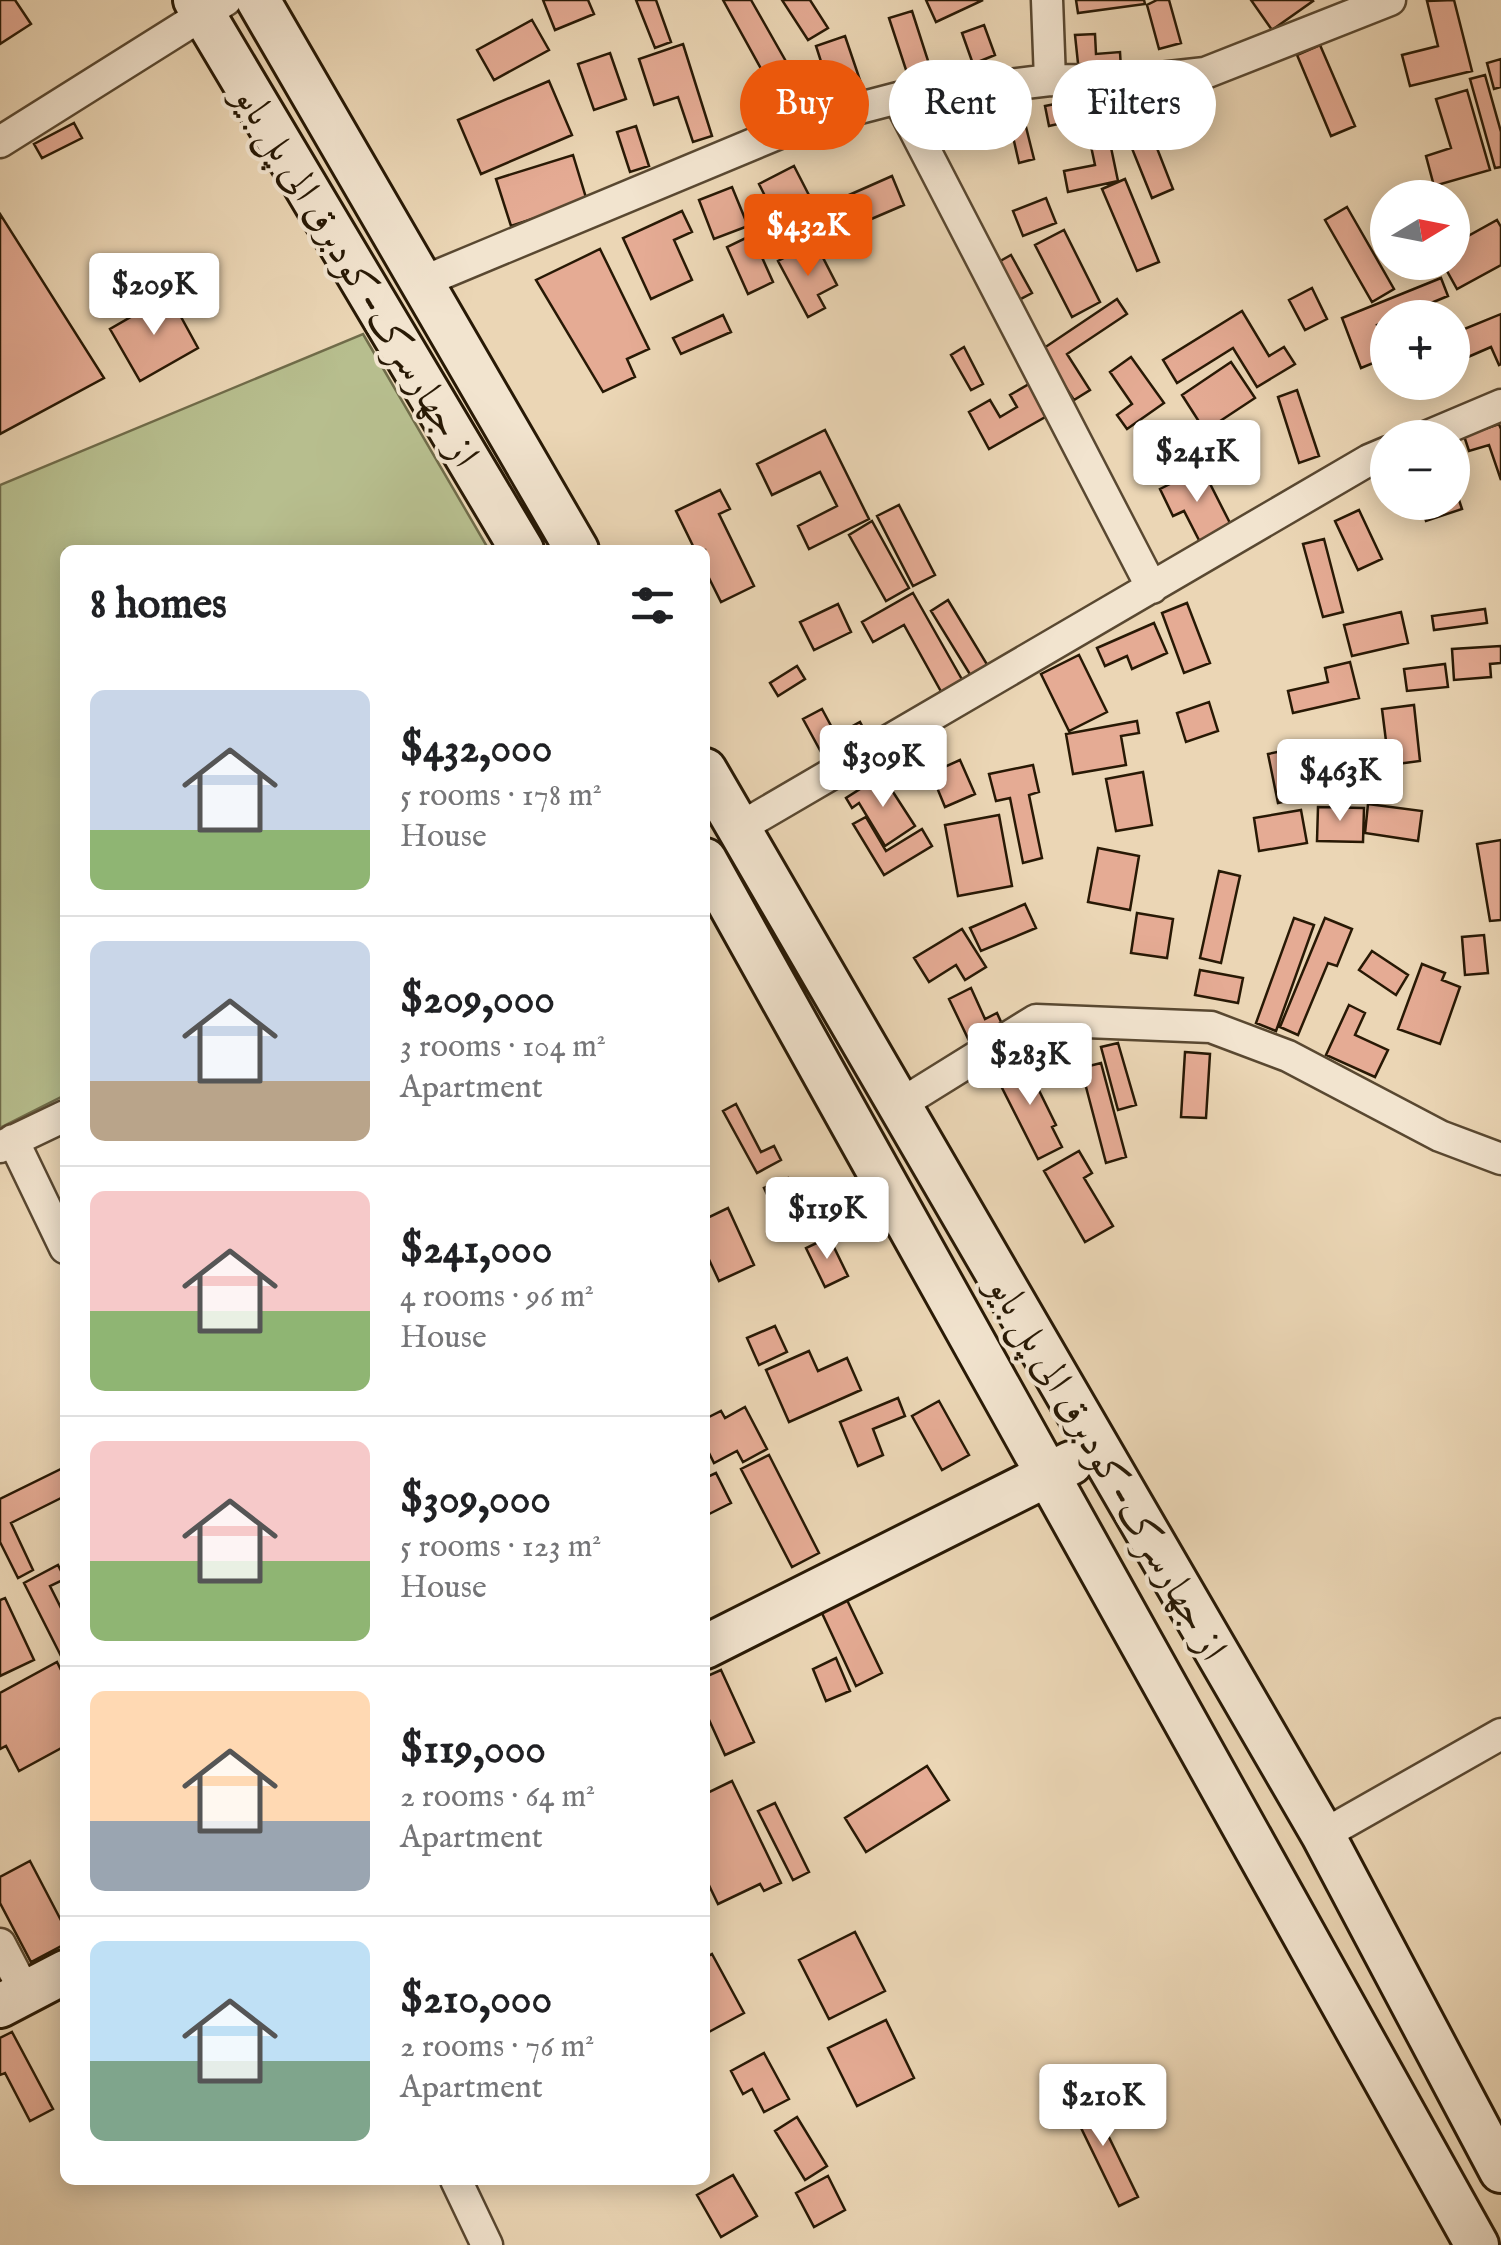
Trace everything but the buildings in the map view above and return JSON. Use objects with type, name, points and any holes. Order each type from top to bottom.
[{"type":"street","name":"از جهارسرک-کودبرق الی پل بایو","points":[[258,0],[574,545]]},
{"type":"street","points":[[1048,0],[1050,80]]},
{"type":"street","points":[[1032,82],[1132,81],[1206,73],[1390,0]]},
{"type":"street","name":"از جهارسرک-کودبرق الی پل بایو","points":[[208,5],[519,545]]},
{"type":"street","points":[[0,142],[208,5]]},
{"type":"street","points":[[422,282],[806,122],[889,100]]},
{"type":"street","points":[[925,150],[1152,588]]},
{"type":"street","points":[[1466,420],[1501,405]]},
{"type":"street","points":[[717,798],[1152,588],[1370,462]]},
{"type":"street","name":"از جهارسرک-کودبرق الی پل بایو","points":[[717,798],[1323,1835],[1501,2171]]},
{"type":"street","name":"از جهارسرک-کودبرق الی پل بایو","points":[[710,869],[1478,2245]]},
{"type":"street","points":[[899,1106],[1036,1020],[1211,1027],[1288,1056],[1440,1136],[1501,1159]]},
{"type":"street","points":[[60,1118],[6,1144],[60,1239]]},
{"type":"street","points":[[710,1645],[1099,1450]]},
{"type":"street","points":[[1323,1835],[1501,1734]]},
{"type":"street","points":[[0,1944],[12,1999],[60,1975]]},
{"type":"street","points":[[458,2185],[487,2245]]},
{"type":"green space","points":[[363,334],[486,545],[60,545],[60,1098],[0,1128],[0,485]]}]
